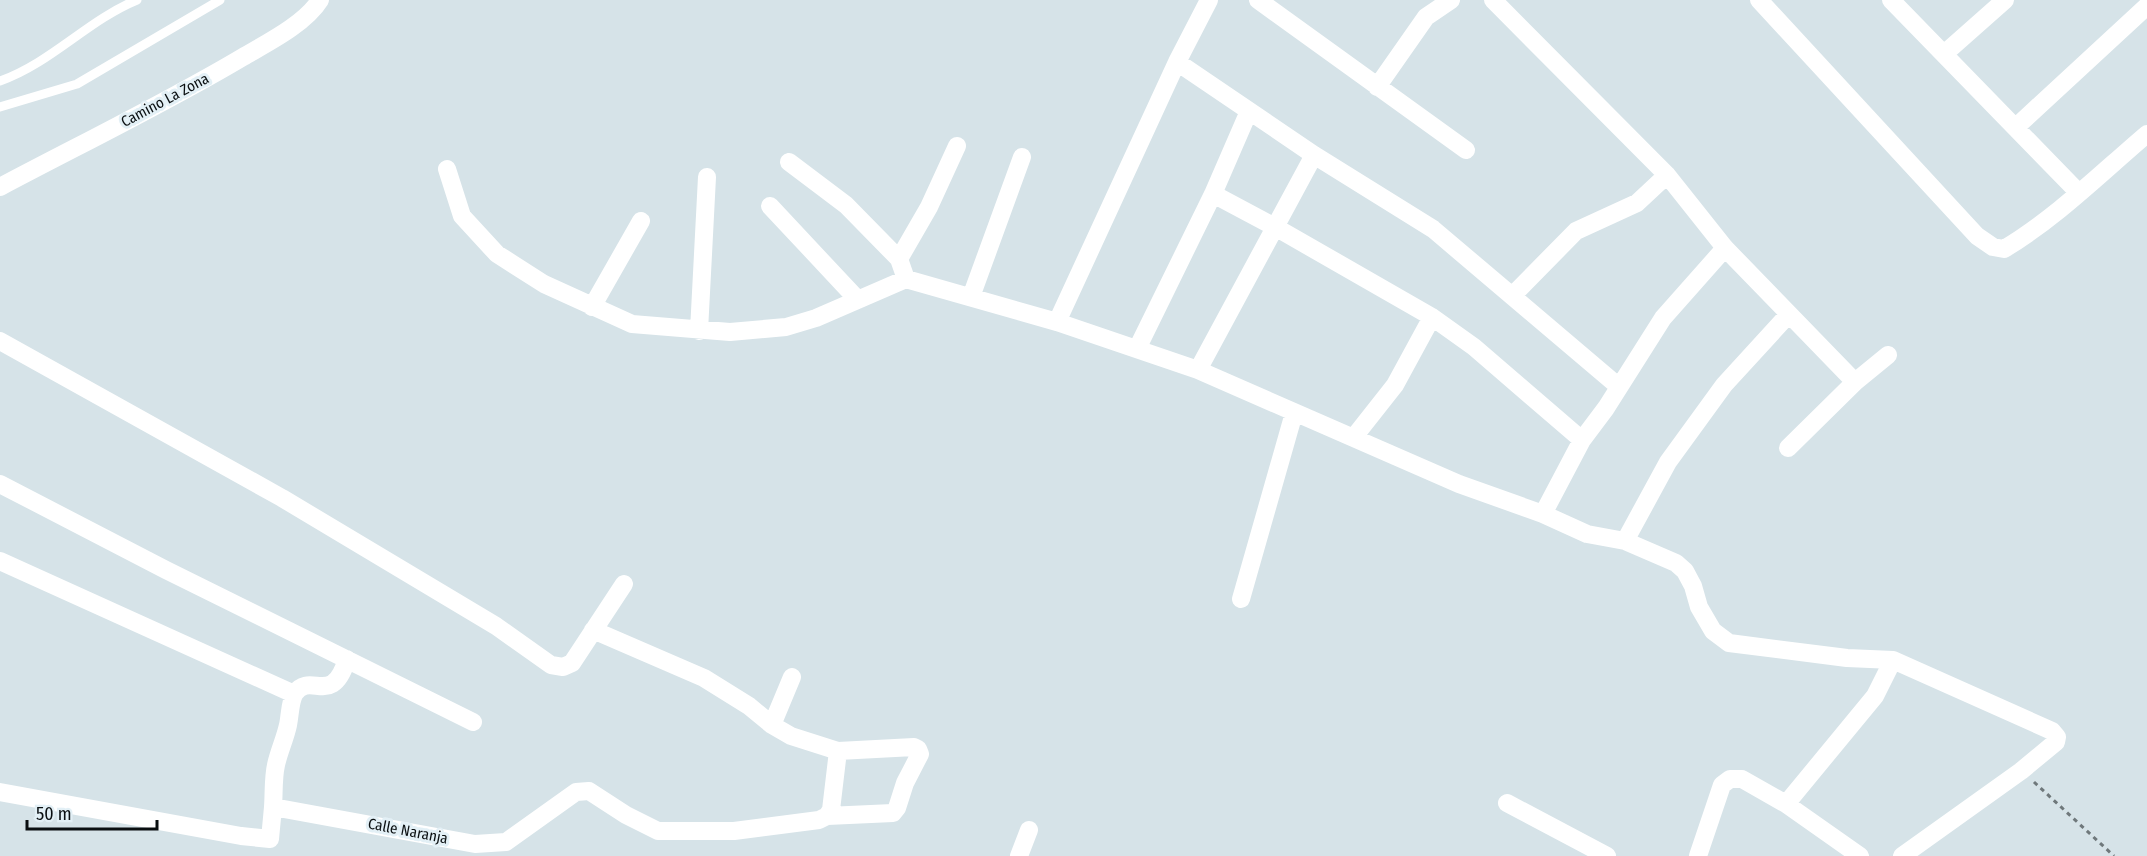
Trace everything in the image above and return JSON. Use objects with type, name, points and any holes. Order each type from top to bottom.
[{"type":"street","name":"Camino La Zona","points":[[0,187],[240,59],[279,36],[315,8],[320,0]]},
{"type":"street","points":[[1057,322],[1177,62],[1209,0]]},
{"type":"street","points":[[1258,0],[1466,150]]},
{"type":"street","points":[[1377,87],[1426,17],[1450,0]]},
{"type":"street","points":[[1493,0],[1667,175],[1725,248],[1855,382]]},
{"type":"street","points":[[1759,0],[1977,236],[1993,247],[2004,249],[2021,240],[2147,134]]},
{"type":"street","points":[[1891,0],[2079,193]]},
{"type":"street","points":[[1944,54],[2005,0]]},
{"type":"street","points":[[2016,127],[2147,6]]},
{"type":"street","points":[[1177,62],[1314,155],[1433,229],[1618,386]]},
{"type":"street","points":[[1137,349],[1213,194],[1249,111]]},
{"type":"street","points":[[899,259],[928,207],[957,146]]},
{"type":"street","points":[[1197,370],[1314,155]]},
{"type":"street","points":[[971,297],[1022,157]]},
{"type":"street","points":[[789,162],[846,205],[899,259],[906,279]]},
{"type":"street","points":[[447,169],[462,216],[497,254],[544,284],[592,308],[632,324],[730,332],[786,327],[816,318],[906,279],[971,297],[1057,322],[1197,370],[1459,484],[1543,514],[1587,534],[1626,541],[1676,563],[1685,571],[1693,586],[1699,607],[1713,631],[1729,643],[1847,658],[1893,660],[2052,730],[2057,737],[2056,742],[2021,771],[1902,856]]},
{"type":"street","points":[[1512,296],[1576,231],[1637,203],[1667,175]]},
{"type":"street","points":[[699,331],[707,177]]},
{"type":"street","points":[[1213,194],[1432,317],[1474,347],[1582,440]]},
{"type":"street","points":[[770,206],[858,300]]},
{"type":"street","points":[[592,308],[641,221]]},
{"type":"street","points":[[1543,514],[1582,440],[1606,408],[1663,318],[1725,248]]},
{"type":"street","points":[[1626,541],[1675,452],[1724,385],[1789,314]]},
{"type":"street","points":[[1354,437],[1395,385],[1432,317]]},
{"type":"street","points":[[0,341],[282,498],[496,626],[551,665],[563,667],[572,663],[624,584]]},
{"type":"street","points":[[1788,448],[1855,382],[1888,355]]},
{"type":"street","points":[[1241,598],[1294,413]]},
{"type":"street","points":[[0,484],[166,570],[473,722]]},
{"type":"street","points":[[0,561],[294,694]]},
{"type":"street","points":[[593,630],[704,678],[791,736],[838,751],[831,810],[827,816]]},
{"type":"street","points":[[0,792],[241,836],[268,848],[275,766],[284,740],[294,694],[303,687],[314,685],[324,687],[336,682],[342,675],[347,659]]},
{"type":"street","points":[[1786,804],[1875,696],[1893,660]]},
{"type":"street","points":[[772,724],[792,677]]},
{"type":"street","name":"Calle Naranja","points":[[273,807],[511,849],[576,792],[589,791],[626,815],[658,831],[734,831],[819,820],[827,816],[894,813],[904,783],[920,754],[918,748],[838,751]]},
{"type":"street","points":[[1698,856],[1722,786],[1730,779],[1742,779],[1786,804],[1860,856]]},
{"type":"street","points":[[1507,803],[1607,856]]},
{"type":"street","points":[[1019,856],[1029,830]]},
{"type":"lane","points":[[0,81],[11,78],[58,51],[97,23],[137,0]]},
{"type":"lane","points":[[0,107],[77,84],[220,0]]},
{"type":"path","points":[[2021,771],[2114,856]]}]
